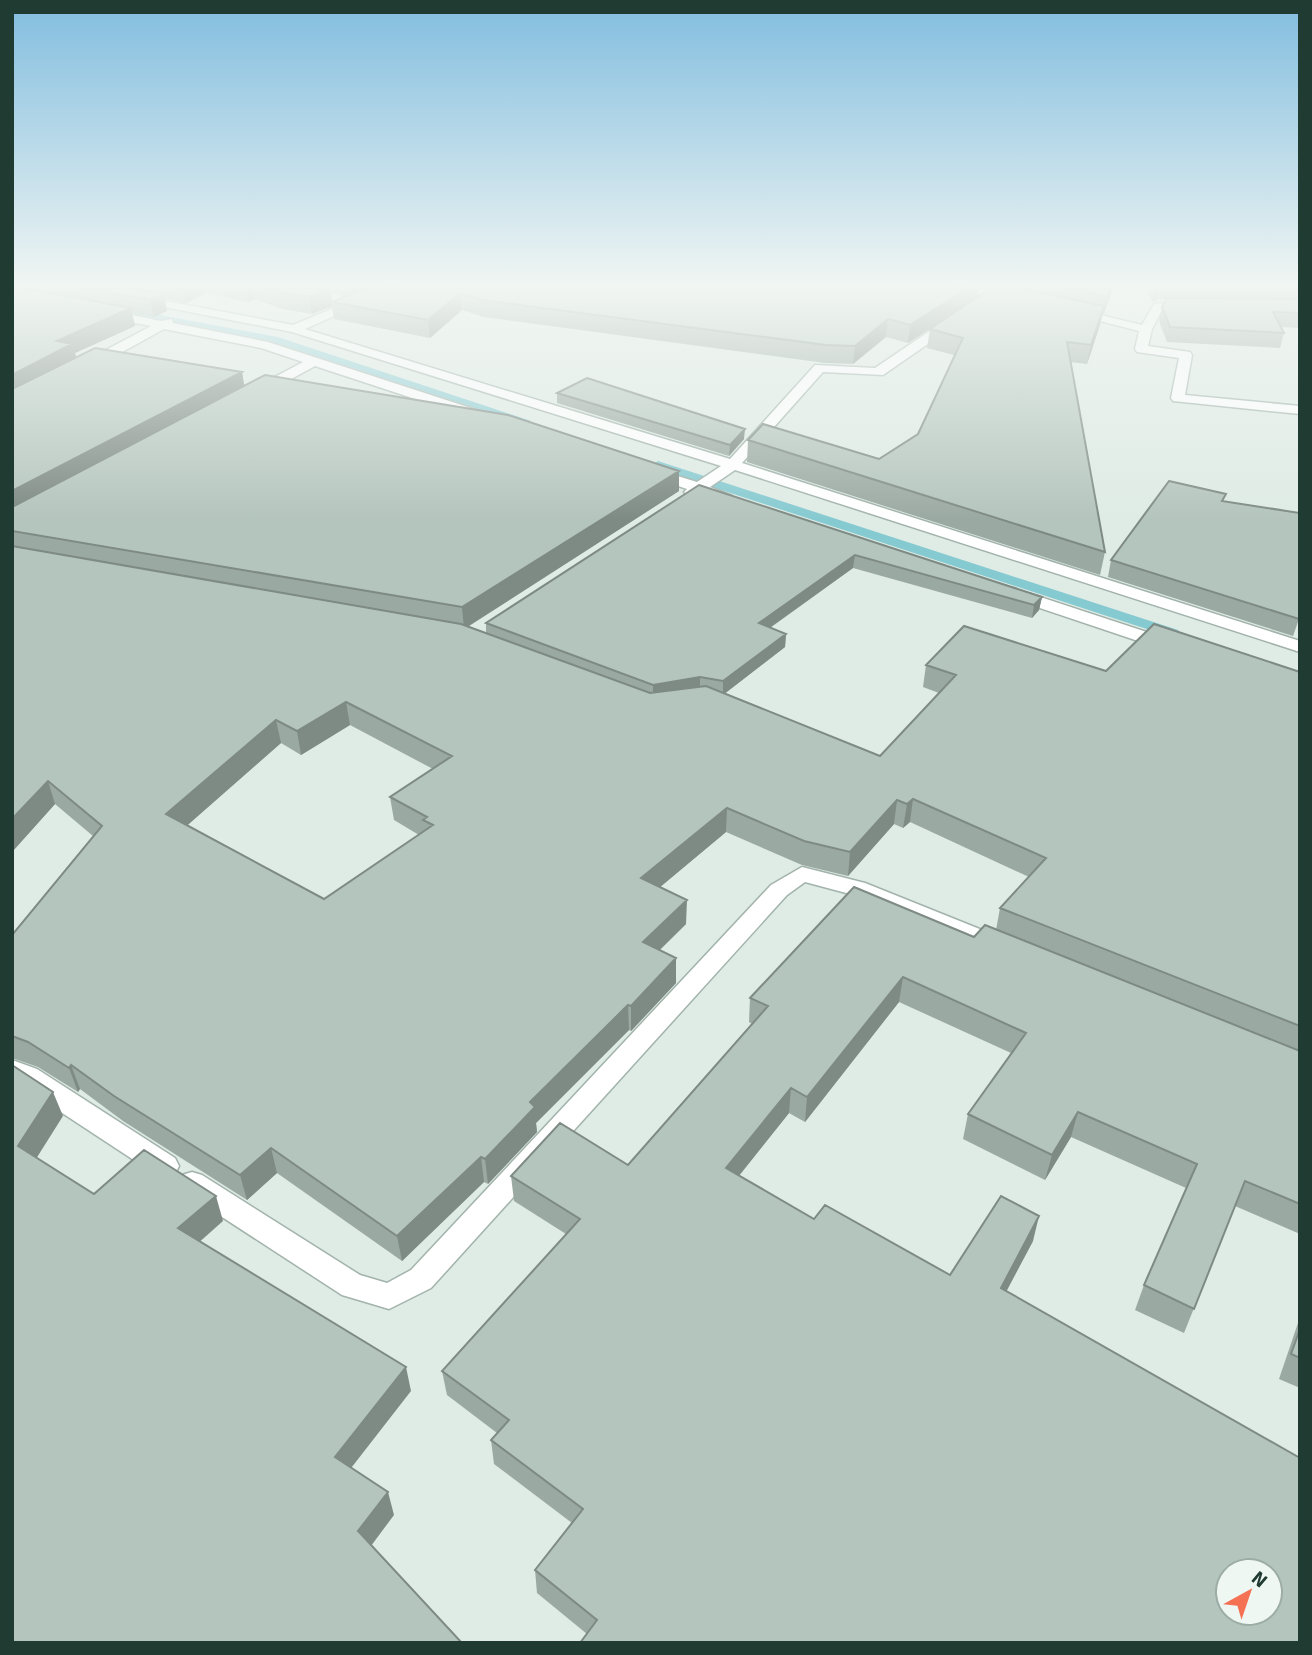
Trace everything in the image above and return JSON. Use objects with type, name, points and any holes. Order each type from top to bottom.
[{"type":"street","points":[[84,368],[89,365]]},
{"type":"street","points":[[242,400],[306,365]]},
{"type":"street","points":[[327,365],[489,419]]},
{"type":"street","points":[[412,365],[1300,647]]},
{"type":"street","points":[[676,502],[733,465],[820,368],[878,372],[888,365]]},
{"type":"street","points":[[1184,365],[1178,398],[1300,410]]},
{"type":"street","points":[[430,398],[467,382]]},
{"type":"street","points":[[632,466],[738,500]]},
{"type":"street","points":[[998,588],[1181,649]]},
{"type":"street","points":[[12,1070],[28,1076],[352,1286],[389,1296],[421,1279],[779,890],[802,874],[856,888],[1025,957]]},
{"type":"building","points":[[12,365],[31,365],[12,375]]},
{"type":"building","points":[[60,365],[201,365],[242,372],[12,491],[12,389]]},
{"type":"building","points":[[950,365],[1071,365],[1105,552],[748,440],[763,424],[879,459],[918,434]]},
{"type":"building","points":[[265,375],[508,415],[679,471],[462,607],[12,531],[12,507]]},
{"type":"building","points":[[587,378],[745,429],[730,445],[557,393]]},
{"type":"building","points":[[1169,481],[1226,494],[1222,501],[1300,513],[1299,619],[1111,560]]},
{"type":"building","points":[[699,485],[1042,597],[1034,605],[855,555],[759,623],[786,634],[723,681],[700,677],[653,685],[486,623]]},
{"type":"building","points":[[12,546],[461,624],[650,693],[706,686],[880,756],[956,675],[926,665],[964,626],[1106,671],[1154,624],[1300,672],[1300,1026],[1000,908],[1046,858],[913,799],[907,804],[897,800],[850,852],[804,841],[727,808],[641,878],[687,900],[643,942],[676,958],[631,1006],[628,1005],[530,1102],[535,1107],[485,1159],[481,1157],[397,1236],[271,1148],[240,1175],[114,1096],[71,1065],[69,1068],[28,1042],[12,1036],[12,935],[102,826],[48,781],[12,819]],"holes":[[[346,702],[452,756],[390,797],[427,817],[423,820],[433,825],[324,899],[166,814],[276,720],[297,731]]]},
{"type":"building","points":[[854,887],[974,937],[985,925],[1300,1051],[1300,1204],[1245,1181],[1194,1309],[1144,1285],[1197,1164],[1078,1112],[1052,1155],[968,1114],[1026,1033],[903,977],[807,1097],[791,1088],[726,1168],[814,1219],[825,1205],[950,1275],[1001,1196],[1039,1216],[1001,1288],[1300,1458],[1300,1643],[580,1643],[597,1620],[535,1570],[583,1509],[491,1440],[509,1420],[442,1371],[580,1219],[511,1176],[560,1123],[628,1165],[768,1006],[750,998]]},
{"type":"building","points":[[12,1065],[53,1092],[18,1146],[94,1194],[144,1150],[216,1196],[178,1228],[406,1367],[335,1457],[388,1492],[358,1531],[462,1643],[12,1643]]},
{"type":"building","points":[[1300,1329],[1300,1358],[1291,1354]]},
{"type":"waterway","points":[[354,365],[525,421]]},
{"type":"waterway","points":[[658,465],[1173,633]]}]
